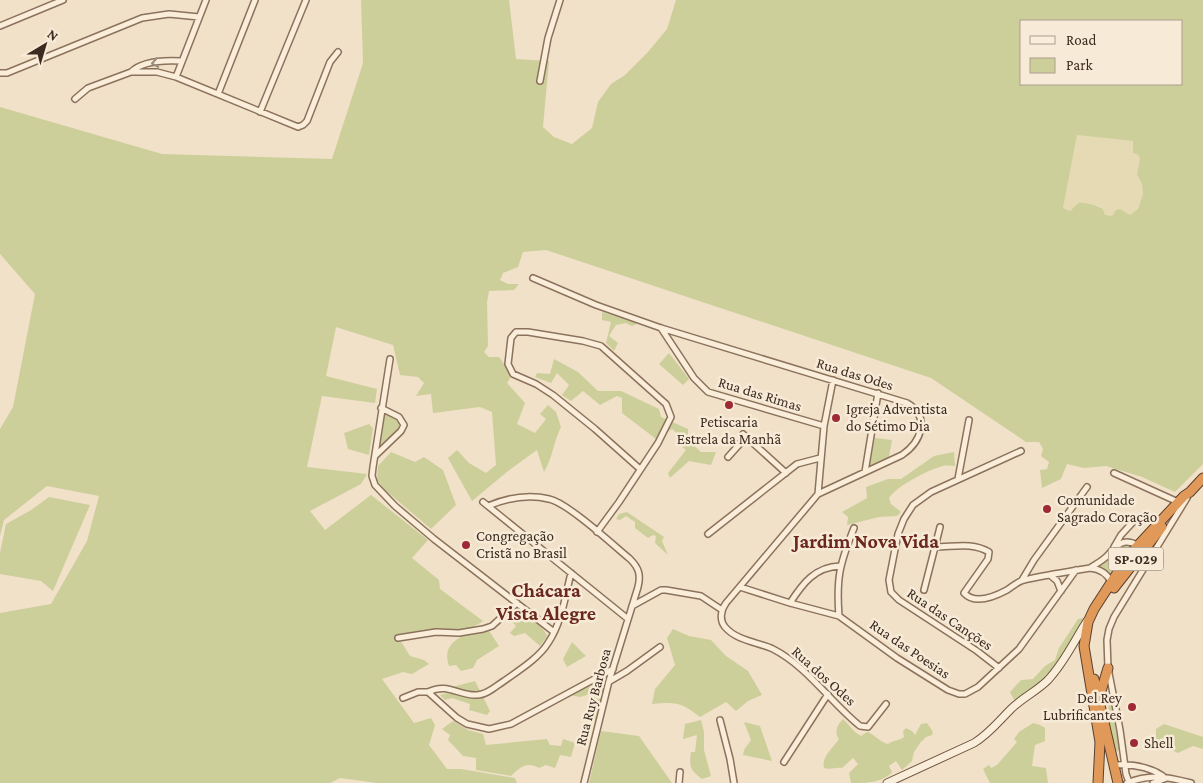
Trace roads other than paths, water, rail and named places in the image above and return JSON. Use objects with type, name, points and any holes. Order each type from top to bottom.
[{"type":"highway","name":"SP-029","points":[[1118,783],[1090,658],[1091,631],[1099,610],[1122,577],[1203,478]]},
{"type":"highway","name":"SP-029","points":[[1099,778],[1100,742],[1084,646],[1091,614],[1134,543],[1145,537],[1178,502],[1189,495]]},
{"type":"highway","points":[[1122,577],[1137,552],[1134,543]]},
{"type":"highway","points":[[1099,698],[1108,668]]},
{"type":"highway","points":[[1099,778],[1106,767],[1115,765]]},
{"type":"main road","points":[[886,783],[980,740],[1012,707],[1048,679],[1072,646],[1091,614]]},
{"type":"main road","points":[[1072,646],[1084,646]]},
{"type":"street","points":[[0,26],[63,0]]},
{"type":"street","points":[[176,77],[206,0]]},
{"type":"street","points":[[218,94],[255,0]]},
{"type":"street","points":[[260,112],[306,0]]},
{"type":"street","points":[[540,81],[548,38],[560,0]]},
{"type":"street","points":[[0,73],[7,73],[142,18],[169,14],[199,18]]},
{"type":"street","points":[[75,99],[88,88],[131,72],[157,72],[176,77],[296,127],[303,125],[307,121],[330,62],[338,52]]},
{"type":"street","points":[[131,72],[135,68],[152,63],[182,61]]},
{"type":"street","name":"Rua das Odes","points":[[533,278],[596,305],[661,328],[878,393],[907,403],[917,410],[921,417],[919,433],[918,439],[912,448],[902,455],[818,494],[740,586]]},
{"type":"street","name":"Rua das Rimas","points":[[661,328],[694,378],[708,392],[824,426]]},
{"type":"street","points":[[488,506],[511,498],[532,497],[550,499],[572,512],[596,532],[619,502],[658,443],[668,424],[670,414],[666,404],[600,346],[583,341],[519,331],[515,333],[510,342],[509,369],[513,374],[536,384],[553,395],[640,469]]},
{"type":"street","points":[[390,359],[374,456],[372,476],[377,489],[434,538],[554,632]]},
{"type":"street","points":[[818,494],[824,426],[833,380]]},
{"type":"street","points":[[865,472],[878,393]]},
{"type":"street","points":[[374,456],[401,431],[404,425],[399,417],[381,408]]},
{"type":"street","points":[[958,478],[969,420]]},
{"type":"street","points":[[728,457],[745,435],[786,473]]},
{"type":"street","name":"Rua das Canções","points":[[999,668],[977,651],[909,608],[894,596],[889,580],[898,534],[906,513],[917,500],[958,478],[983,469],[1021,451]]},
{"type":"street","points":[[708,534],[800,462],[820,458]]},
{"type":"street","points":[[1114,473],[1178,502]]},
{"type":"street","points":[[1022,580],[1034,560],[1087,487]]},
{"type":"street","points":[[1166,777],[1128,782],[1108,668],[1107,640],[1114,617],[1189,495]]},
{"type":"street","points":[[483,502],[628,619]]},
{"type":"street","points":[[1113,549],[1121,534],[1133,522]]},
{"type":"street","points":[[924,590],[940,527]]},
{"type":"street","points":[[839,616],[838,589],[840,566],[854,528]]},
{"type":"street","name":"Rua Ruy Barbosa","points":[[584,783],[609,681],[639,582],[638,568],[596,532]]},
{"type":"street","points":[[1090,568],[1118,545],[1134,543]]},
{"type":"street","points":[[935,547],[964,545],[986,550],[990,553],[988,559],[964,593],[971,599],[986,598],[1006,590],[1022,580],[1090,568],[1103,571],[1111,582]]},
{"type":"street","points":[[790,602],[816,572],[829,566],[840,566]]},
{"type":"street","name":"Rua das Poesias","points":[[740,586],[839,616],[897,658],[954,693],[965,694],[971,692],[1019,649],[1032,634],[1076,570]]},
{"type":"street","points":[[403,698],[418,692],[428,692],[440,688],[475,696],[486,693],[535,657],[548,644],[554,632],[571,573]]},
{"type":"street","points":[[1049,575],[1057,581],[1061,591]]},
{"type":"street","points":[[632,606],[661,590],[666,590],[701,596],[722,610],[740,586]]},
{"type":"street","points":[[398,638],[436,632],[465,633],[482,629],[492,626],[517,603]]},
{"type":"street","name":"Rua dos Odes","points":[[722,610],[722,622],[732,634],[778,652],[810,676],[856,722],[865,728],[868,727],[886,704]]},
{"type":"street","points":[[609,681],[645,659],[660,647]]},
{"type":"street","points":[[428,692],[457,718],[467,724],[489,730],[511,724],[613,669]]},
{"type":"street","points":[[784,762],[828,694]]},
{"type":"street","points":[[720,720],[734,783]]},
{"type":"street","points":[[1115,765],[1139,766],[1156,771],[1166,777],[1191,783]]},
{"type":"street","points":[[1139,766],[1140,779]]},
{"type":"street","points":[[679,783],[680,772]]},
{"type":"street","points":[[1153,783],[1166,777]]},
{"type":"place","name":"Petiscaria Estrela da Manhã","points":[[729,405]]},
{"type":"place","name":"Igreja Adventista do Sétimo Dia","points":[[836,418]]},
{"type":"place","name":"Comunidade Sagrado Coração","points":[[1047,509]]},
{"type":"place","name":"Congregação Cristã no Brasil","points":[[466,545]]},
{"type":"place","name":"Del Rey Lubrificantes","points":[[1132,707]]},
{"type":"place","name":"Shell","points":[[1134,743]]},
{"type":"district","name":"Jardim Nova Vida","points":[[866,541]]},
{"type":"district","name":"Chácara Vista Alegre","points":[[546,602]]}]
